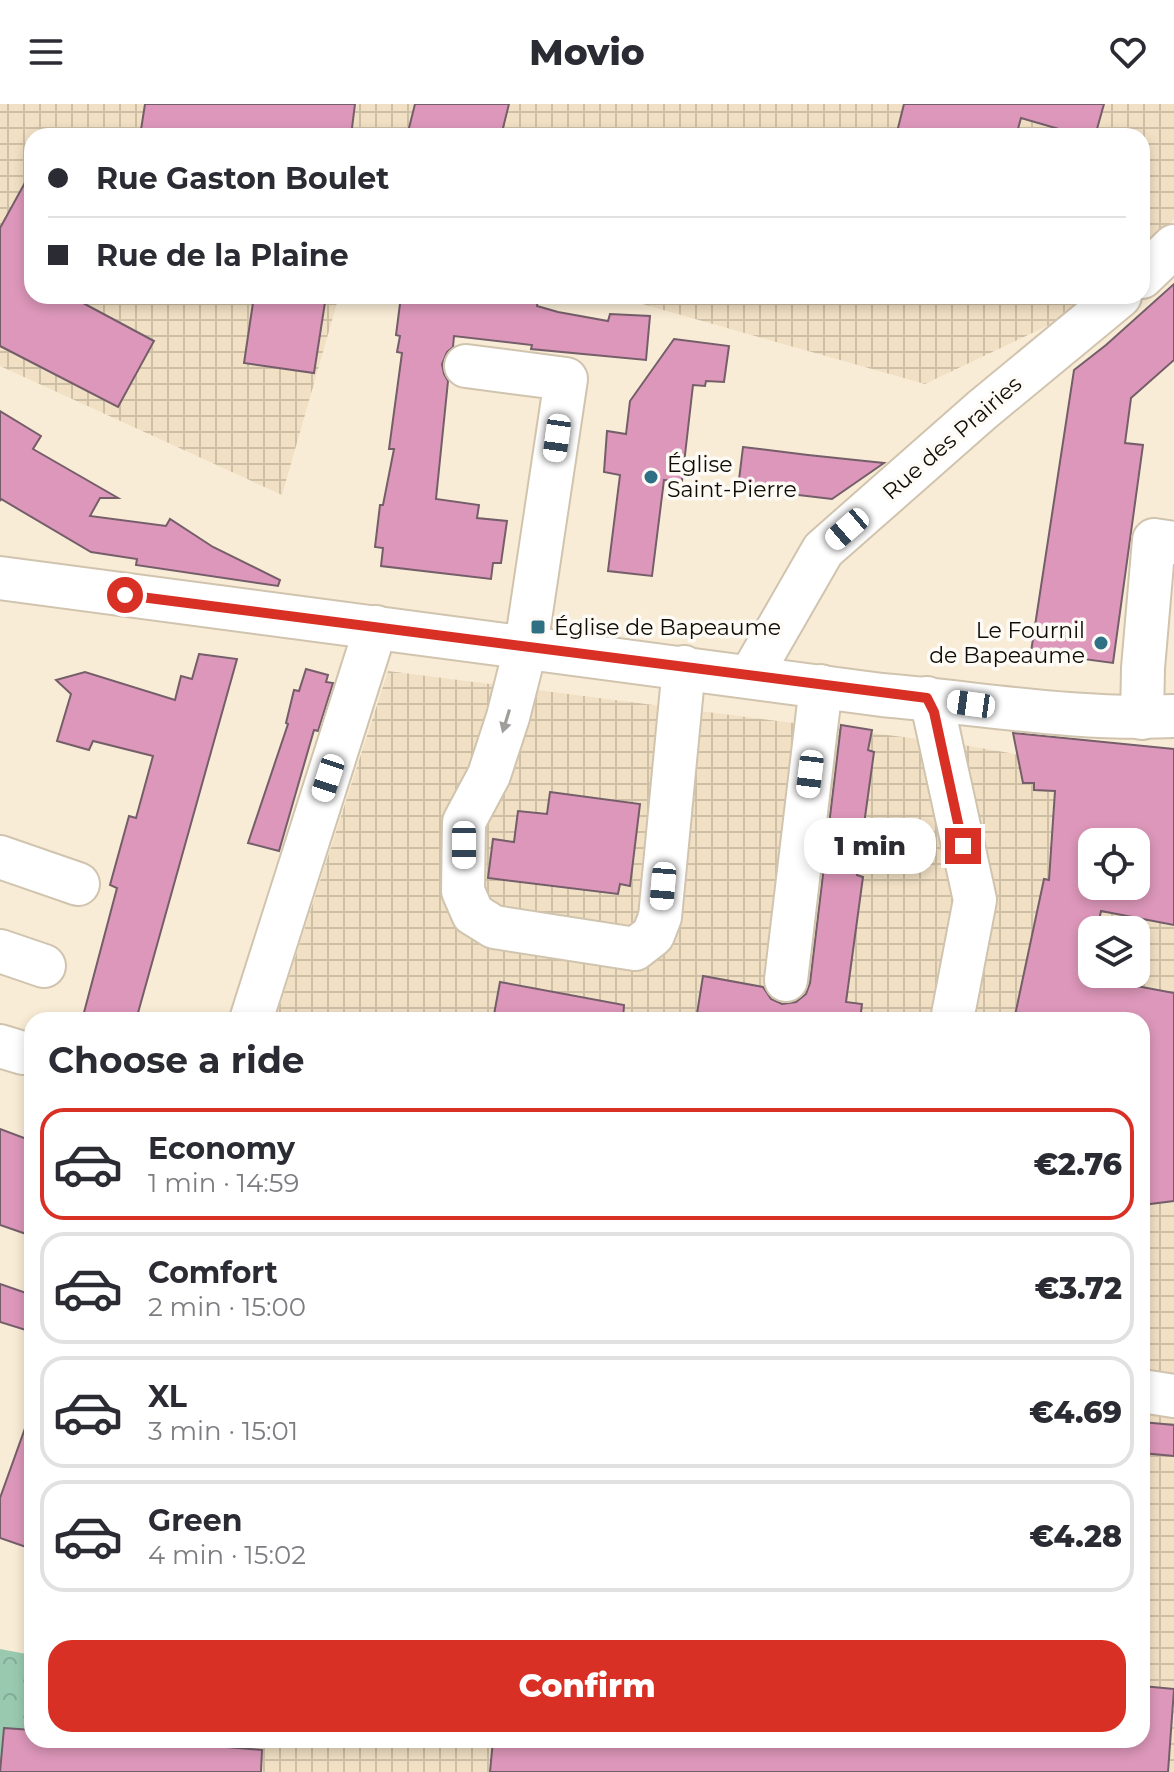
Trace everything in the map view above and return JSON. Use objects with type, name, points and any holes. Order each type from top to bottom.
[{"type":"street","points":[[1150,269],[1174,246]]},
{"type":"street","name":"Rue des Prairies","points":[[750,677],[823,550],[982,410],[1110,304]]},
{"type":"street","points":[[466,366],[566,379],[526,646],[489,775],[464,822],[463,891],[473,914],[494,927],[635,949],[653,935],[660,917],[684,667]]},
{"type":"street","points":[[0,578],[994,708],[1158,717],[1143,668],[1154,540],[1174,543]]},
{"type":"street","points":[[254,1012],[376,627]]},
{"type":"street","points":[[786,980],[821,686]]},
{"type":"street","points":[[927,698],[934,712],[975,900],[954,1012]]},
{"type":"street","points":[[0,857],[78,884]]},
{"type":"street","points":[[0,951],[44,966]]},
{"type":"street","points":[[1150,1392],[1174,1396]]},
{"type":"shaded area","points":[[0,104],[1174,104],[1174,218],[1150,258],[1150,128],[24,128],[24,304],[337,304],[282,495],[0,366]]},
{"type":"shaded area","points":[[642,304],[1093,304],[925,384]]},
{"type":"shaded area","points":[[388,671],[958,744],[1174,782],[1174,1772],[53,1772],[53,1748],[1150,1748],[1150,1012],[278,1012]]},
{"type":"green space","points":[[0,1649],[24,1654],[24,1748],[0,1772]]},
{"type":"building","points":[[145,104],[355,104],[352,128],[141,128]]},
{"type":"building","points":[[415,104],[509,104],[503,128],[409,128]]},
{"type":"building","points":[[904,104],[1104,104],[1097,128],[1055,128],[1021,118],[1018,128],[898,128]]},
{"type":"building","points":[[24,184],[24,304],[85,304],[154,341],[118,407],[0,346],[0,228]]},
{"type":"building","points":[[1174,284],[1174,360],[1131,398],[1125,443],[1143,445],[1113,663],[1031,652],[1074,370]]},
{"type":"building","points":[[253,304],[325,304],[314,373],[244,363]]},
{"type":"building","points":[[400,304],[537,304],[558,312],[608,321],[610,314],[650,316],[646,360],[531,349],[532,345],[454,336],[453,347],[442,364],[448,381],[436,499],[479,505],[477,518],[507,521],[501,563],[493,563],[491,579],[381,566],[383,548],[375,547],[380,505],[383,505],[394,449],[389,449],[402,353],[397,352],[400,336],[396,335]]},
{"type":"building","name":"Église Saint-Pierre","points":[[674,339],[729,346],[724,382],[706,381],[705,386],[693,385],[682,481],[664,480],[652,576],[608,571],[620,475],[604,472],[607,431],[626,434],[630,401]]},
{"type":"building","points":[[0,411],[41,436],[33,449],[118,498],[100,498],[90,516],[166,526],[170,519],[213,547],[280,580],[278,586],[136,565],[137,559],[91,552],[0,501]]},
{"type":"building","points":[[743,447],[884,463],[832,499],[738,488]]},
{"type":"building","points":[[199,654],[237,659],[138,1012],[84,1012],[117,888],[110,885],[129,816],[136,818],[153,756],[93,741],[89,750],[57,741],[71,694],[56,680],[85,672],[175,700],[181,676],[192,679]]},
{"type":"building","points":[[306,669],[328,675],[326,682],[333,683],[318,731],[314,730],[279,851],[248,843],[288,724],[294,690],[299,691]]},
{"type":"building","points":[[841,725],[872,730],[868,750],[874,752],[857,875],[863,877],[846,1002],[862,1004],[861,1012],[697,1012],[703,976],[763,987],[771,999],[782,1004],[796,1002],[806,994],[810,983]]},
{"type":"building","points":[[1013,733],[1174,749],[1174,925],[1150,920],[1150,916],[1101,911],[1100,916],[1078,916],[1078,988],[1147,988],[1174,993],[1174,1201],[1150,1204],[1150,1012],[1016,1012],[1044,879],[1049,880],[1055,791],[1034,790],[1034,783],[1023,783]]},
{"type":"building","points":[[550,792],[640,804],[630,886],[620,884],[618,894],[488,878],[493,839],[514,842],[518,811],[547,814]]},
{"type":"building","points":[[500,982],[624,1005],[624,1012],[494,1012]]},
{"type":"building","points":[[0,1129],[24,1138],[24,1233],[0,1225]]},
{"type":"building","points":[[0,1284],[24,1292],[24,1330],[0,1322]]},
{"type":"building","points":[[1150,1423],[1174,1425],[1174,1456],[1150,1454]]},
{"type":"building","points":[[24,1431],[24,1546],[0,1538],[0,1498]]},
{"type":"building","points":[[1150,1687],[1174,1689],[1168,1772],[490,1772],[492,1748],[1150,1748]]},
{"type":"building","points":[[4,1728],[24,1729],[24,1748],[262,1750],[261,1772],[0,1772]]},
{"type":"place","name":"Église Saint-Pierre","points":[[651,477]]},
{"type":"place","name":"Église de Bapeaume","points":[[538,627]]},
{"type":"place","name":"Le Fournil de Bapeaume","points":[[1101,643]]},
{"type":"route","points":[[125,595],[882,695],[927,698],[934,712],[963,846]]}]
